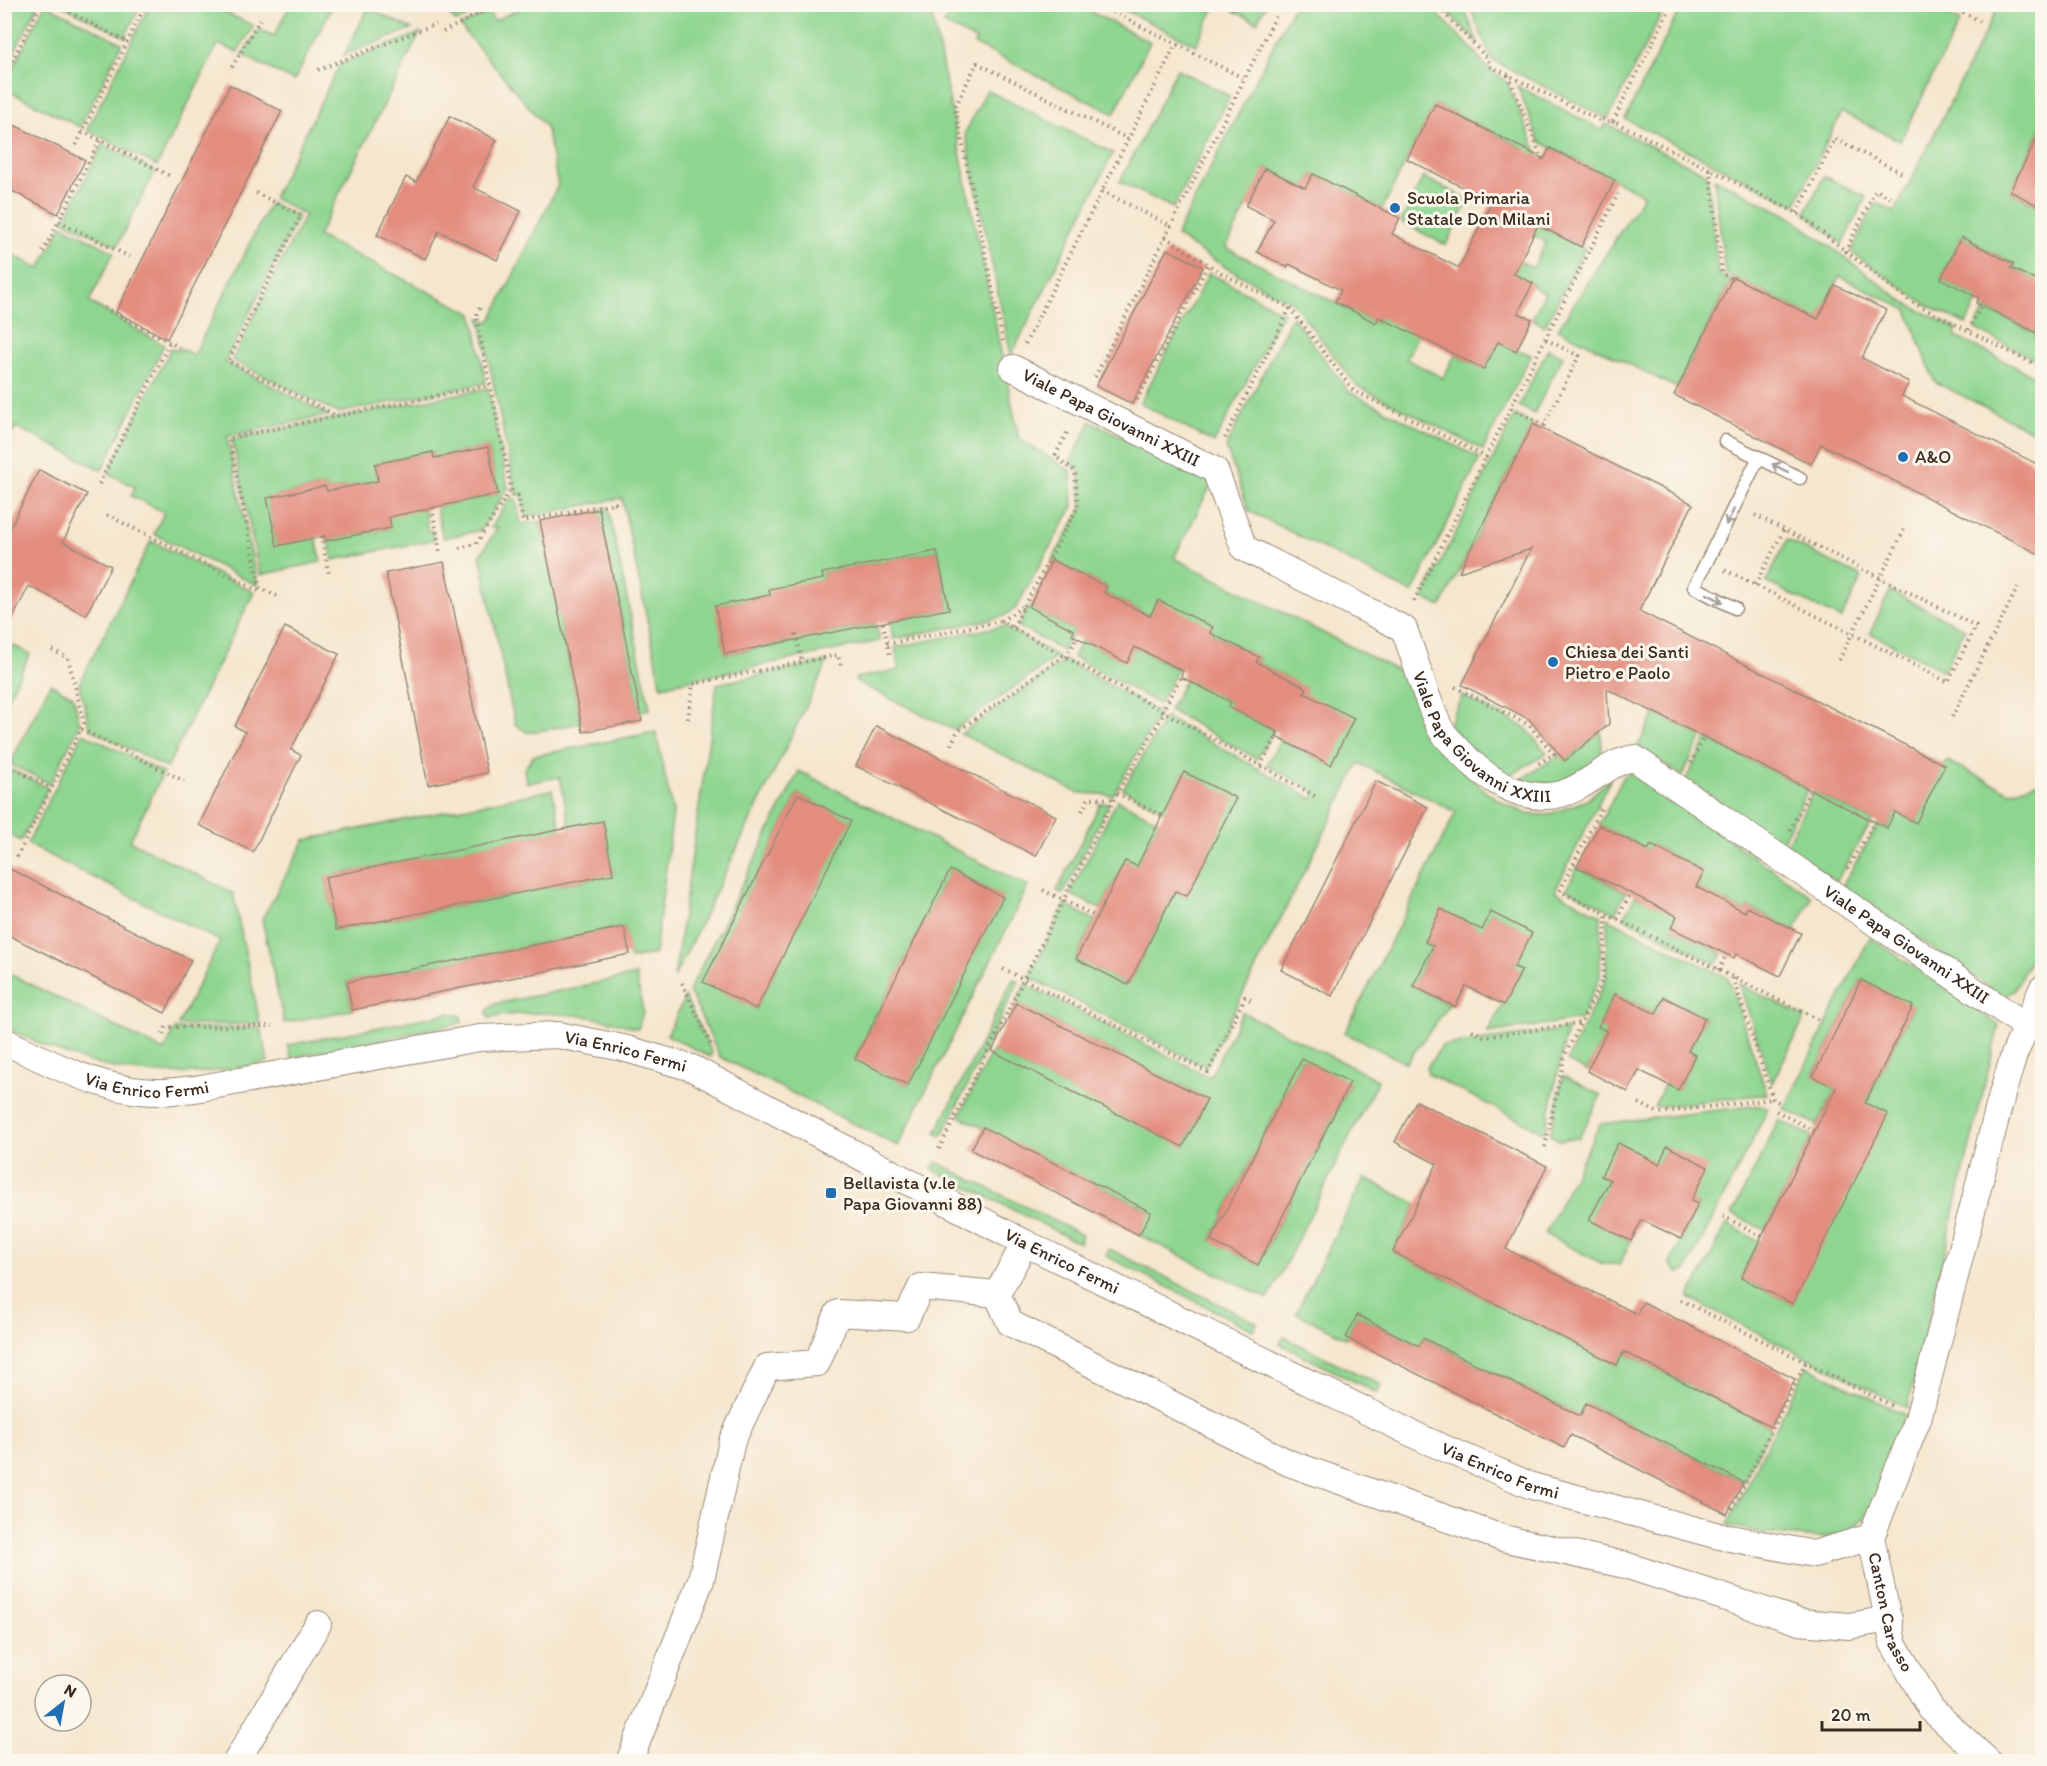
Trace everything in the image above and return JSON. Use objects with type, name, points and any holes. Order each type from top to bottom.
[{"type":"street","name":"Viale Papa Giovanni XXIII","points":[[1013,368],[1215,470],[1244,548],[1404,629],[1441,730],[1472,765],[1502,786],[1531,795],[1561,794],[1586,783],[1622,759],[1635,758],[2026,1026]]},
{"type":"street","points":[[1871,1537],[1918,1419],[2003,1091],[2026,1026],[2043,989]]},
{"type":"street","name":"Via Enrico Fermi","points":[[4,1041],[52,1065],[110,1084],[156,1092],[195,1089],[479,1038],[558,1035],[646,1053],[705,1075],[1025,1243],[1423,1439],[1532,1486],[1719,1536],[1814,1554],[1871,1537]]},
{"type":"street","points":[[998,1294],[1025,1243]]},
{"type":"street","points":[[629,1761],[701,1580],[732,1441],[767,1366],[817,1363],[838,1313],[907,1317],[921,1287],[998,1294]]},
{"type":"street","points":[[998,1294],[1010,1323],[1289,1463],[1502,1538],[1625,1565],[1800,1622],[1849,1626],[1889,1619]]},
{"type":"street","name":"Canton Carasso","points":[[1871,1537],[1893,1643],[1930,1709],[1989,1761]]},
{"type":"street","points":[[236,1761],[318,1624]]},
{"type":"lane","points":[[1725,441],[1800,478]]},
{"type":"lane","points":[[1735,608],[1694,587],[1760,458]]},
{"type":"path","points":[[4,77],[41,4]]},
{"type":"path","points":[[54,4],[127,42]]},
{"type":"path","points":[[76,145],[146,4]]},
{"type":"path","points":[[443,32],[498,4]]},
{"type":"path","points":[[1097,4],[1245,79]]},
{"type":"path","points":[[1013,627],[1078,506],[1075,471],[1055,456],[1282,4]]},
{"type":"path","points":[[1435,4],[1488,59],[1490,66],[1601,121],[1602,119],[1612,124],[1672,4]]},
{"type":"path","points":[[1947,4],[1980,21]]},
{"type":"path","points":[[232,68],[262,16]]},
{"type":"path","points":[[318,70],[436,24]]},
{"type":"path","points":[[1128,138],[977,63],[955,107],[1008,366],[1013,368],[1176,44]]},
{"type":"path","points":[[1508,75],[1543,162]]},
{"type":"path","points":[[1614,121],[1797,213],[1911,302],[2043,368]]},
{"type":"path","points":[[82,131],[170,176]]},
{"type":"path","points":[[1797,213],[1835,139],[1904,174]]},
{"type":"path","points":[[44,252],[100,140]]},
{"type":"path","points":[[1710,169],[1722,274],[1732,279]]},
{"type":"path","points":[[1845,252],[1876,190],[1891,198]]},
{"type":"path","points":[[1102,191],[1171,226]]},
{"type":"path","points":[[256,193],[301,216],[228,362],[337,416]]},
{"type":"path","points":[[1401,627],[1618,194]]},
{"type":"path","points":[[59,221],[130,257]]},
{"type":"path","points":[[1165,237],[1208,265],[1290,308],[1353,390],[1486,457]]},
{"type":"path","points":[[1124,424],[1208,265]]},
{"type":"path","points":[[1968,330],[1981,305]]},
{"type":"path","points":[[104,308],[179,346]]},
{"type":"path","points":[[480,308],[476,316],[513,497],[518,496],[523,521],[615,503],[615,505]]},
{"type":"path","points":[[1210,467],[1290,308]]},
{"type":"path","points":[[1510,408],[1544,425],[1579,356],[1545,339]]},
{"type":"path","points":[[99,484],[170,342]]},
{"type":"path","points":[[260,588],[229,438],[490,385]]},
{"type":"path","points":[[459,548],[476,544],[512,488]]},
{"type":"path","points":[[1708,561],[1948,682],[1976,626],[1736,505]]},
{"type":"path","points":[[432,508],[441,552]]},
{"type":"path","points":[[107,514],[259,591],[260,588]]},
{"type":"path","points":[[1755,585],[1784,530]]},
{"type":"path","points":[[1839,660],[1904,530]]},
{"type":"path","points":[[321,536],[329,574]]},
{"type":"path","points":[[1952,717],[2018,587]]},
{"type":"path","points":[[260,588],[277,596]]},
{"type":"path","points":[[887,644],[1001,621],[1024,606]]},
{"type":"path","points":[[1001,621],[1315,796]]},
{"type":"path","points":[[883,623],[890,656]]},
{"type":"path","points":[[796,634],[802,662]]},
{"type":"path","points":[[951,745],[957,732],[1065,656],[1077,638]]},
{"type":"path","points":[[17,857],[84,723],[68,658],[52,650]]},
{"type":"path","points":[[688,719],[693,684],[838,655],[841,666]]},
{"type":"path","points":[[1419,669],[1529,724],[1554,754],[1502,786]]},
{"type":"path","points":[[939,1149],[1114,799],[1181,677]]},
{"type":"path","points":[[4,726],[11,730]]},
{"type":"path","points":[[81,729],[184,781]]},
{"type":"path","points":[[1260,766],[1276,738]]},
{"type":"path","points":[[4,764],[52,788]]},
{"type":"path","points":[[1778,856],[1810,791]]},
{"type":"path","points":[[1117,794],[1162,816]]},
{"type":"path","points":[[1082,811],[1089,798],[1114,799]]},
{"type":"path","points":[[1606,800],[1560,891],[1821,1022]]},
{"type":"path","points":[[1833,894],[1875,823]]},
{"type":"path","points":[[1042,890],[1097,917]]},
{"type":"path","points":[[1617,919],[1630,894]]},
{"type":"path","points":[[1545,1147],[1565,1055],[1603,979],[1606,914]]},
{"type":"path","points":[[1718,970],[1726,955]]},
{"type":"path","points":[[1003,969],[1208,1072],[1245,998],[1252,1001]]},
{"type":"path","points":[[1733,977],[1773,1099]]},
{"type":"path","points":[[682,983],[716,1054],[705,1075]]},
{"type":"path","points":[[1472,1030],[1485,1037],[1581,1023]]},
{"type":"path","points":[[163,1034],[166,1027],[273,1026]]},
{"type":"path","points":[[1640,1103],[1658,1113],[1773,1099],[1780,1103]]},
{"type":"path","points":[[1776,1111],[1815,1131]]},
{"type":"path","points":[[1723,1216],[1762,1236]]},
{"type":"path","points":[[1681,1300],[1918,1419]]},
{"type":"path","points":[[1719,1536],[1806,1362]]},
{"type":"green space","points":[[45,4],[122,43],[80,127],[5,89],[5,84]]},
{"type":"green space","points":[[529,4],[1076,4],[1150,42],[1114,114],[974,44],[976,40],[944,24],[951,10],[942,5],[930,6],[1019,439],[1071,471],[1073,506],[1016,608],[1002,617],[893,639],[890,621],[949,609],[937,551],[822,573],[823,579],[770,595],[716,606],[725,654],[790,642],[789,636],[834,632],[876,624],[880,641],[661,686],[622,498],[526,517],[521,493],[516,494],[480,318],[490,322],[558,185],[546,127],[460,26],[489,12],[494,21]]},
{"type":"green space","points":[[1216,4],[1196,45],[1114,5]]},
{"type":"green space","points":[[4,5],[38,5],[5,71]]},
{"type":"green space","points":[[61,5],[141,5],[125,37]]},
{"type":"green space","points":[[150,5],[210,5],[254,26],[237,52],[218,44],[157,166],[87,130]]},
{"type":"green space","points":[[290,5],[333,5],[294,81],[242,55],[259,29],[274,36]]},
{"type":"green space","points":[[441,5],[485,5],[487,7],[456,22]]},
{"type":"green space","points":[[1222,5],[1266,5],[1257,22]]},
{"type":"green space","points":[[1294,5],[1429,5],[1475,52],[1483,64],[1507,82],[1542,164],[1518,145],[1435,104],[1382,209],[1313,174],[1305,188],[1266,168],[1226,248],[1376,323],[1394,286],[1438,296],[1406,359],[1443,378],[1455,355],[1484,369],[1498,342],[1531,355],[1483,450],[1357,386],[1293,303],[1230,270],[1176,236]]},
{"type":"green space","points":[[1441,5],[1463,5],[1478,43]]},
{"type":"green space","points":[[1469,5],[1666,5],[1608,119],[1492,60]]},
{"type":"green space","points":[[1682,5],[1928,5],[1960,21],[1900,141],[1842,112],[1795,205],[1625,119]]},
{"type":"green space","points":[[1999,5],[2042,5],[2042,127],[2010,191],[2042,208],[2042,284],[2011,268],[2013,263],[1961,237],[1941,279],[1979,298],[1966,324],[1927,305],[1851,252],[1876,203],[1895,212]]},
{"type":"green space","points":[[368,8],[412,29],[344,55]]},
{"type":"green space","points":[[420,33],[318,236],[473,314],[486,383],[338,413],[232,360],[305,215],[273,198],[340,64]]},
{"type":"green space","points":[[1177,69],[1230,96],[1173,208],[1120,182]]},
{"type":"green space","points":[[1517,86],[1602,130],[1606,124],[1707,174],[1718,274],[1731,280],[1677,388],[1558,329],[1644,195],[1540,142]]},
{"type":"green space","points":[[987,90],[1113,153],[1011,356],[965,133]]},
{"type":"green space","points":[[103,144],[155,171],[117,246],[64,221]]},
{"type":"green space","points":[[1824,176],[1866,197],[1842,244],[1805,213]]},
{"type":"green space","points":[[1423,177],[1469,200],[1446,245],[1401,222]]},
{"type":"green space","points":[[1714,178],[1789,216],[1907,304],[1957,329],[1954,336],[2042,380],[2042,436],[1935,382],[1907,310],[1840,276],[1818,319],[1725,273]]},
{"type":"green space","points":[[270,203],[298,217],[225,362],[329,415],[227,436],[258,586],[154,534],[164,512],[131,496],[135,487],[108,473],[171,348],[177,351],[179,348],[194,355]]},
{"type":"green space","points":[[62,225],[114,252],[89,302],[164,345],[102,470],[16,427],[5,448],[5,251],[40,269]]},
{"type":"green space","points":[[1537,225],[1585,248],[1545,326],[1532,319],[1545,293],[1532,286],[1533,283],[1493,264],[1520,261],[1533,268],[1546,242],[1533,235]]},
{"type":"green space","points":[[1209,273],[1283,312],[1214,443],[1140,403]]},
{"type":"green space","points":[[1986,308],[2037,334],[2034,339],[2042,344],[2042,363],[1975,329]]},
{"type":"green space","points":[[1292,316],[1349,392],[1480,458],[1412,593],[1249,511],[1226,447]]},
{"type":"green space","points":[[1548,349],[1563,356],[1534,414],[1519,406]]},
{"type":"green space","points":[[488,388],[508,488],[481,530],[443,538],[436,507],[498,494],[488,447],[434,458],[433,452],[375,464],[378,481],[327,491],[325,486],[267,498],[277,545],[316,537],[321,562],[260,575],[232,439]]},
{"type":"green space","points":[[1515,415],[1533,424],[1441,607],[1423,598]]},
{"type":"green space","points":[[1091,421],[1212,483],[1174,558],[1407,675],[1450,758],[1487,793],[1527,814],[1547,815],[1587,800],[1611,778],[1555,891],[1601,915],[1600,977],[1581,1019],[1487,1033],[1522,971],[1514,967],[1531,933],[1491,912],[1474,946],[1470,945],[1478,928],[1442,910],[1425,942],[1433,946],[1413,986],[1449,1005],[1406,1063],[1345,1033],[1456,812],[1359,763],[1206,1067],[1029,977],[1065,905],[1095,920],[1076,959],[1128,985],[1175,891],[1187,896],[1184,772],[1165,811],[1123,789],[1166,717],[1313,799],[1316,792],[1267,765],[1280,740],[1330,765],[1304,693],[1306,688],[1256,662],[1259,657],[1210,633],[1158,600],[1150,616],[1104,593],[1107,587],[1052,560],[1082,509],[1079,469],[1069,464]]},
{"type":"green space","points":[[510,498],[516,499],[521,524],[540,521],[581,723],[528,733],[515,724],[480,556],[498,527],[491,528]]},
{"type":"green space","points":[[423,504],[428,531],[433,531],[434,540],[333,560],[329,540],[390,528],[388,511]]},
{"type":"green space","points":[[608,507],[650,709],[640,711],[599,509]]},
{"type":"green space","points":[[1787,540],[1862,577],[1841,619],[1766,582]]},
{"type":"green space","points":[[151,541],[254,592],[167,768],[90,729],[79,684]]},
{"type":"green space","points":[[1890,591],[1965,629],[1944,671],[1870,633]]},
{"type":"green space","points":[[1029,607],[1074,630],[1063,651],[1018,626]]},
{"type":"green space","points":[[1003,626],[1058,656],[954,730],[855,681],[856,678],[899,670],[895,647]]},
{"type":"green space","points":[[1082,640],[1126,662],[1135,647],[1178,669],[1159,704],[1073,657]]},
{"type":"green space","points":[[5,641],[30,654],[5,704]]},
{"type":"green space","points":[[1065,660],[1160,713],[1113,795],[1078,793],[961,734]]},
{"type":"green space","points":[[828,661],[674,978],[717,684]]},
{"type":"green space","points":[[1186,679],[1231,702],[1229,707],[1274,730],[1257,759],[1169,710]]},
{"type":"green space","points":[[50,684],[73,696],[80,724],[50,784],[10,764]]},
{"type":"green space","points":[[1462,696],[1526,728],[1547,753],[1508,777],[1485,764],[1448,726]]},
{"type":"green space","points":[[1655,713],[1702,736],[1682,776],[1638,746]]},
{"type":"green space","points":[[1601,731],[1602,755],[1589,767],[1559,784],[1516,782],[1560,755],[1565,761]]},
{"type":"green space","points":[[656,732],[673,813],[655,954],[630,959],[624,927],[347,982],[352,1010],[284,1023],[262,919],[305,840],[552,790],[561,830],[325,877],[336,930],[613,874],[603,822],[570,828],[560,777],[527,783],[524,770],[533,756]]},
{"type":"green space","points":[[83,733],[163,773],[130,841],[233,893],[260,1024],[178,1025],[220,941],[27,844]]},
{"type":"green space","points":[[1707,739],[1808,789],[1781,844],[1686,779]]},
{"type":"green space","points":[[1947,761],[2010,792],[2042,781],[2042,935],[2014,991],[2004,997],[1842,886],[1878,825],[1887,829],[1895,812],[1916,822]]},
{"type":"green space","points":[[8,768],[48,788],[21,841],[5,833],[5,775]]},
{"type":"green space","points":[[799,771],[1028,886],[898,1146],[720,1057],[689,991]],"holes":[[[798,794],[850,821],[756,1009],[704,982]],[[950,870],[1002,897],[908,1085],[855,1058]]]},
{"type":"green space","points":[[1632,773],[1812,897],[1795,930],[1748,907],[1745,912],[1696,887],[1703,871],[1652,845],[1648,850],[1599,825],[1624,776]]},
{"type":"green space","points":[[1813,792],[1872,821],[1836,882],[1785,847]]},
{"type":"green space","points":[[1117,800],[1159,821],[1137,866],[1125,861],[1101,909],[1070,894]]},
{"type":"green space","points":[[1109,803],[1063,894],[1057,891],[1100,804]]},
{"type":"green space","points":[[1577,867],[1626,892],[1615,913],[1567,889]]},
{"type":"green space","points":[[1635,896],[1640,899],[1641,896],[1678,914],[1672,928],[1722,953],[1716,964],[1624,918]]},
{"type":"green space","points":[[1607,918],[1728,978],[1767,1094],[1654,1107],[1665,1083],[1678,1089],[1695,1055],[1688,1051],[1705,1018],[1665,997],[1647,1031],[1652,1012],[1615,994],[1599,1026],[1607,1031],[1587,1071],[1567,1061],[1606,979]]},
{"type":"green space","points":[[1870,937],[1999,1025],[1907,1408],[1689,1298],[1727,1224],[1759,1241],[1741,1278],[1793,1304],[1865,1103],[1913,1007],[1861,980],[1813,1076],[1836,1088],[1817,1125],[1784,1109]]},
{"type":"green space","points":[[4,971],[164,1051],[175,1029],[261,1028],[268,1062],[196,1073],[164,1074],[102,1065],[72,1056],[5,1027]]},
{"type":"green space","points":[[636,975],[643,1012],[638,1029],[602,1019],[564,1014],[506,1015],[488,1018],[487,1011],[495,1004]]},
{"type":"green space","points":[[1013,979],[1019,981],[942,1136],[936,1133]]},
{"type":"green space","points":[[1025,984],[1210,1077],[1242,1012],[1378,1080],[1268,1299],[1139,1235],[1150,1211],[959,1116],[992,1051],[1184,1146],[1207,1099],[1016,1003]],"holes":[[[1302,1059],[1350,1083],[1258,1265],[1211,1240]]]},
{"type":"green space","points":[[1739,984],[1805,1017],[1772,1083]]},
{"type":"green space","points":[[685,997],[712,1053],[710,1057],[667,1035]]},
{"type":"green space","points":[[450,1013],[461,1016],[462,1023],[291,1058],[288,1045]]},
{"type":"green space","points":[[1567,1029],[1545,1133],[1428,1074],[1427,1067],[1442,1046]]},
{"type":"green space","points":[[1563,1076],[1601,1095],[1579,1138],[1559,1140],[1550,1135]]},
{"type":"green space","points":[[1761,1105],[1768,1109],[1686,1271],[1677,1273],[1670,1263],[1698,1205],[1691,1201],[1667,1147],[1650,1180],[1602,1176],[1610,1180],[1590,1220],[1631,1241],[1620,1264],[1603,1264],[1545,1234],[1600,1124]]},
{"type":"green space","points":[[1779,1120],[1812,1136],[1765,1230],[1732,1214]]},
{"type":"green space","points":[[936,1162],[1082,1235],[1079,1243],[932,1169]]},
{"type":"green space","points":[[1364,1178],[1417,1204],[1393,1252],[1617,1365],[1624,1352],[1771,1427],[1743,1482],[1587,1403],[1580,1416],[1424,1338],[1419,1346],[1357,1315],[1346,1338],[1296,1313]]},
{"type":"green space","points":[[1109,1249],[1257,1323],[1253,1330],[1106,1256]]},
{"type":"green space","points":[[1284,1337],[1381,1385],[1377,1393],[1280,1344]]},
{"type":"green space","points":[[1807,1366],[1905,1415],[1885,1498],[1863,1520],[1844,1534],[1819,1538],[1762,1533],[1727,1525]]},
{"type":"building","points":[[230,85],[282,111],[167,339],[116,312]]},
{"type":"building","points":[[1435,104],[1544,159],[1550,148],[1615,180],[1581,247],[1538,225],[1514,274],[1533,283],[1518,313],[1532,319],[1516,351],[1498,342],[1484,369],[1379,317],[1376,323],[1335,302],[1341,290],[1289,264],[1287,267],[1257,252],[1274,220],[1246,206],[1265,168],[1305,188],[1313,174],[1400,218],[1392,234],[1459,268],[1492,202],[1407,159]]},
{"type":"building","points":[[450,116],[497,140],[473,187],[521,211],[497,260],[439,231],[425,259],[377,235],[406,177],[416,182]]},
{"type":"building","points":[[4,120],[85,160],[58,214],[4,187]]},
{"type":"building","points":[[2043,127],[2043,208],[2010,191]]},
{"type":"building","points":[[1961,237],[2014,264],[2011,268],[2043,284],[2043,336],[1976,303],[1979,298],[1941,279]]},
{"type":"building","points":[[1167,249],[1203,267],[1132,404],[1096,386]]},
{"type":"building","points":[[1733,277],[1818,319],[1835,285],[1886,310],[1862,358],[1909,382],[1902,396],[2043,467],[2043,556],[1821,444],[1811,464],[1674,395]]},
{"type":"building","points":[[1533,424],[1693,504],[1639,611],[1945,765],[1916,823],[1895,812],[1887,828],[1607,689],[1609,724],[1565,761],[1529,719],[1462,685],[1531,549],[1459,572]]},
{"type":"building","points":[[488,447],[498,494],[389,517],[391,528],[325,541],[324,536],[277,546],[267,498],[325,486],[327,491],[378,481],[375,464],[433,452],[434,458]]},
{"type":"building","points":[[39,470],[87,494],[63,542],[111,566],[86,615],[29,586],[4,635],[4,540]]},
{"type":"building","points":[[599,509],[642,721],[583,732],[540,521]]},
{"type":"building","points":[[937,551],[949,609],[725,654],[715,606],[770,595],[769,589],[823,579],[822,573]]},
{"type":"building","points":[[1052,560],[1107,587],[1104,593],[1150,616],[1158,600],[1213,627],[1210,633],[1259,657],[1256,662],[1307,688],[1304,693],[1354,718],[1331,765],[1276,737],[1278,732],[1228,707],[1231,702],[1181,677],[1183,671],[1135,647],[1127,663],[1072,635],[1074,630],[1029,607]]},
{"type":"building","points":[[444,562],[487,773],[428,785],[386,573]]},
{"type":"building","points":[[285,627],[339,654],[291,750],[301,755],[253,852],[199,825],[245,732],[235,726]]},
{"type":"building","points":[[876,726],[1056,816],[1036,856],[856,766]]},
{"type":"building","points":[[1184,772],[1236,798],[1187,896],[1175,891],[1128,985],[1076,959],[1125,861],[1137,866]]},
{"type":"building","points":[[1376,781],[1428,807],[1332,996],[1281,970]]},
{"type":"building","points":[[798,794],[851,821],[756,1009],[703,982]]},
{"type":"building","points":[[603,821],[613,874],[336,930],[325,877]]},
{"type":"building","points":[[1599,825],[1648,850],[1651,845],[1704,872],[1696,887],[1745,912],[1747,907],[1801,933],[1780,976],[1736,954],[1734,958],[1671,928],[1677,916],[1577,867]]},
{"type":"building","points":[[4,866],[191,960],[165,1013],[4,933]]},
{"type":"building","points":[[950,870],[1003,897],[908,1085],[855,1059]]},
{"type":"building","points":[[1441,909],[1482,930],[1491,912],[1532,933],[1514,967],[1522,970],[1504,1005],[1466,986],[1455,1007],[1413,986],[1433,946],[1425,942]]},
{"type":"building","points":[[624,927],[630,954],[352,1010],[347,982]]},
{"type":"building","points":[[1861,980],[1913,1006],[1865,1103],[1888,1114],[1793,1304],[1741,1278],[1836,1088],[1813,1077]]},
{"type":"building","points":[[1615,994],[1656,1014],[1664,997],[1705,1018],[1688,1051],[1695,1055],[1678,1090],[1639,1070],[1628,1092],[1587,1071],[1607,1031],[1598,1027]]},
{"type":"building","points":[[1016,1003],[1207,1099],[1183,1147],[992,1051]]},
{"type":"building","points":[[1302,1059],[1350,1082],[1258,1265],[1211,1241]]},
{"type":"building","points":[[1416,1101],[1547,1166],[1506,1249],[1637,1314],[1643,1302],[1795,1379],[1771,1427],[1624,1352],[1617,1365],[1393,1252],[1437,1164],[1395,1142]]},
{"type":"building","points":[[983,1127],[1151,1212],[1139,1235],[971,1150]]},
{"type":"building","points":[[1618,1143],[1659,1164],[1667,1146],[1708,1167],[1691,1201],[1698,1204],[1681,1239],[1642,1220],[1631,1241],[1589,1220],[1610,1180],[1601,1176]]},
{"type":"building","points":[[1357,1315],[1419,1346],[1423,1338],[1580,1416],[1586,1403],[1743,1482],[1727,1514],[1571,1435],[1564,1448],[1346,1338]]},
{"type":"place","name":"Scuola Primaria Statale Don Milani","points":[[1395,208]]},
{"type":"place","name":"A&O","points":[[1903,457]]},
{"type":"place","name":"Chiesa dei Santi Pietro e Paolo","points":[[1553,662]]},
{"type":"place","name":"Bellavista (v.le Papa Giovanni 88)","points":[[831,1193]]}]
